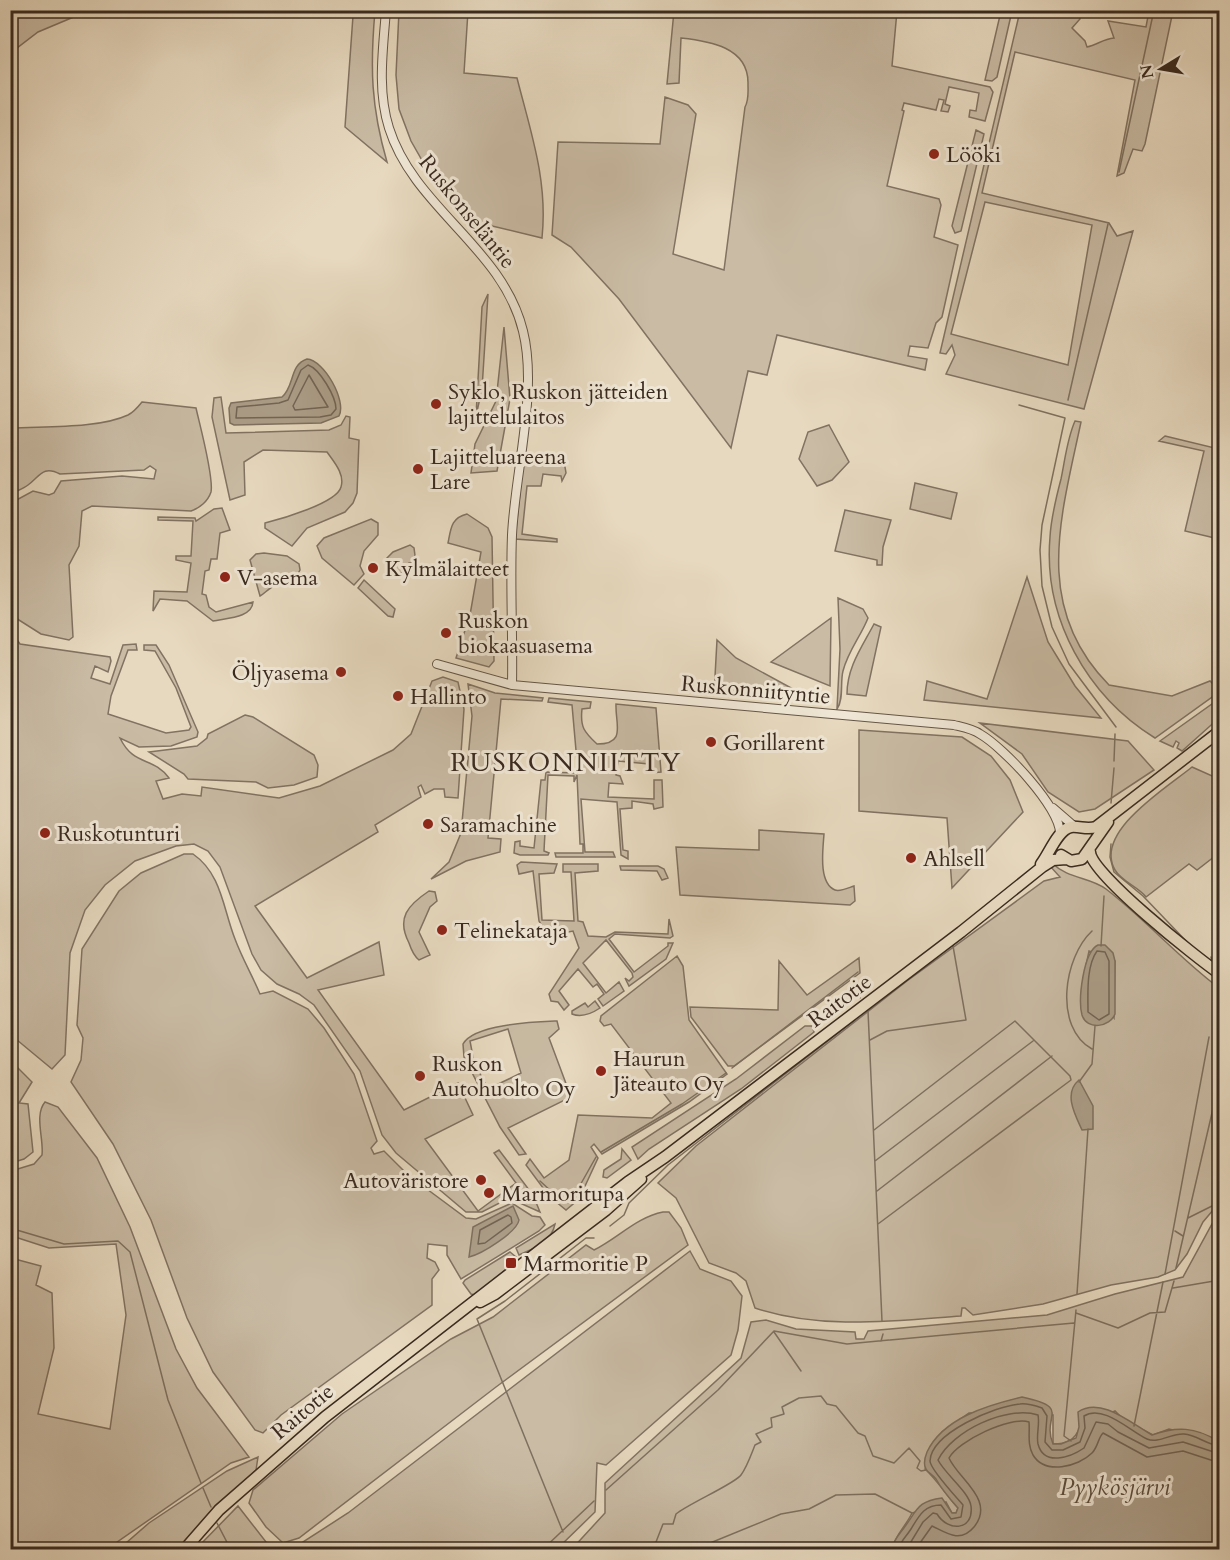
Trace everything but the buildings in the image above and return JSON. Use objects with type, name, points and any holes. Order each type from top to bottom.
[{"type":"main road","points":[[1113,883],[1069,860],[1059,851],[1059,837],[1078,827],[1096,827],[1220,731]]},
{"type":"main road","points":[[1069,860],[1082,860],[1118,810]]},
{"type":"main road","points":[[1078,827],[1089,836],[1093,862],[1113,883],[1141,910],[1220,974]]},
{"type":"main road","name":"Raitotie","points":[[1035,873],[1059,837]]},
{"type":"main road","name":"Raitotie","points":[[184,1550],[219,1510],[325,1417],[456,1316],[495,1294],[593,1220],[665,1157],[962,932],[1035,873],[1053,861],[1069,860]]},
{"type":"street","name":"Ruskonseläntie","points":[[386,10],[382,90],[385,112],[396,146],[413,177],[498,273],[512,295],[526,345],[528,380],[512,534],[512,685]]},
{"type":"street","name":"Ruskonniityntie","points":[[438,664],[512,685],[954,725],[978,732],[1000,748],[1023,771],[1059,822],[1059,837]]},
{"type":"street","name":"Ruskonniityntie","points":[[1044,800],[1078,827]]},
{"type":"shaded area","points":[[358,10],[375,11],[373,87],[387,162],[345,127],[353,16]]},
{"type":"shaded area","points":[[10,11],[88,11],[38,32],[13,51],[11,50]]},
{"type":"shaded area","points":[[399,11],[468,11],[464,73],[517,78],[537,157],[543,197],[542,238],[467,220],[427,169],[411,141],[399,109],[396,75]]},
{"type":"shaded area","points":[[674,11],[897,11],[892,66],[990,87],[993,92],[985,121],[969,117],[970,110],[976,111],[979,93],[949,87],[945,104],[950,106],[948,112],[941,111],[944,100],[939,99],[936,110],[904,103],[902,110],[904,111],[887,186],[939,199],[941,205],[934,237],[958,245],[942,317],[936,323],[928,348],[910,346],[908,356],[927,359],[925,370],[777,335],[767,375],[748,371],[731,448],[619,299],[571,247],[552,235],[558,142],[660,144],[665,97],[688,105],[696,114],[673,254],[724,270],[745,107],[748,99],[747,72],[735,54],[725,48],[703,41],[681,38],[679,83],[667,84]]},
{"type":"shaded area","points":[[1001,11],[1012,11],[997,77],[992,81],[985,80]]},
{"type":"shaded area","points":[[1020,11],[1076,11],[1080,19],[1072,28],[1085,41],[1087,47],[1114,38],[1108,21],[1146,27],[1149,11],[1173,11],[1145,144],[1142,151],[1133,149],[1124,173],[1117,176],[1135,80],[1015,52],[982,193],[1109,223],[1117,236],[1133,231],[1084,409],[946,374],[955,355],[952,345],[946,354],[940,353]],"holes":[[[985,202],[1092,225],[1068,365],[951,334]]]},
{"type":"shaded area","points":[[976,130],[984,134],[961,231],[955,233],[952,226]]},
{"type":"shaded area","points":[[488,294],[482,389],[476,416],[482,307]]},
{"type":"shaded area","points":[[504,327],[510,399],[497,471],[471,473],[475,444],[496,401]]},
{"type":"shaded area","points":[[221,397],[226,433],[329,430],[341,425],[346,416],[350,417],[349,438],[359,440],[357,493],[353,503],[345,512],[307,528],[292,546],[265,528],[265,523],[307,510],[330,499],[341,487],[340,473],[327,452],[263,450],[244,462],[245,495],[230,500],[212,417],[214,398]]},
{"type":"shaded area","points":[[142,402],[196,408],[210,475],[210,495],[203,504],[191,511],[92,506],[82,511],[79,546],[69,565],[73,637],[69,640],[41,634],[11,615],[11,503],[33,491],[49,495],[54,493],[61,481],[122,476],[154,479],[156,470],[150,466],[144,470],[60,474],[46,471],[11,494],[11,428],[102,423],[128,415]]},
{"type":"shaded area","points":[[1075,421],[1081,422],[1066,492],[1059,560],[1061,593],[1069,624],[1085,655],[1109,685],[1172,696],[1210,681],[1215,686],[1219,682],[1219,692],[1155,738],[1131,721],[1090,677],[1074,652],[1062,625],[1054,597],[1050,567],[1051,530],[1068,442]]},
{"type":"shaded area","points":[[829,425],[849,462],[832,480],[817,486],[799,459],[808,432]]},
{"type":"shaded area","points":[[1165,436],[1219,449],[1219,539],[1185,531],[1204,451],[1159,441]]},
{"type":"shaded area","points":[[528,463],[561,464],[565,467],[566,473],[562,481],[561,476],[543,474],[541,486],[527,486],[522,534],[557,539],[557,542],[515,539],[523,465]]},
{"type":"shaded area","points":[[915,483],[957,493],[951,519],[910,509]]},
{"type":"shaded area","points":[[222,508],[230,530],[220,533],[217,559],[211,559],[209,570],[205,571],[202,594],[206,595],[209,607],[216,612],[253,602],[252,607],[243,614],[213,621],[187,601],[160,599],[153,611],[154,591],[187,592],[191,563],[176,560],[176,556],[191,556],[193,521],[158,520],[158,517],[195,518],[196,521],[214,509]]},
{"type":"shaded area","points":[[845,510],[891,520],[883,547],[882,565],[877,565],[877,560],[835,551]]},
{"type":"shaded area","points":[[467,514],[488,528],[492,537],[494,661],[489,667],[456,658],[470,615],[481,552],[448,543],[455,521]]},
{"type":"shaded area","points":[[371,519],[378,523],[378,535],[364,551],[360,566],[364,574],[354,585],[322,558],[317,546],[324,538]]},
{"type":"shaded area","points":[[410,545],[414,548],[416,563],[409,563],[409,571],[397,577],[387,566],[386,559],[393,552]]},
{"type":"shaded area","points":[[256,554],[287,556],[299,564],[300,570],[291,580],[272,587],[260,596],[250,560]]},
{"type":"shaded area","points":[[1027,577],[1048,642],[1075,686],[1101,718],[924,700],[927,681],[987,699]]},
{"type":"shaded area","points":[[364,580],[395,609],[393,617],[388,616],[358,588]]},
{"type":"shaded area","points":[[838,598],[863,609],[868,618],[845,664],[837,709],[840,649]]},
{"type":"shaded area","points":[[831,618],[830,686],[771,662]]},
{"type":"shaded area","points":[[874,624],[881,627],[866,696],[847,694],[852,666]]},
{"type":"shaded area","points":[[11,631],[20,644],[110,657],[108,672],[95,666],[91,678],[110,684],[123,645],[136,644],[137,650],[128,650],[111,696],[108,714],[166,733],[189,730],[191,727],[176,688],[155,651],[144,650],[144,645],[156,645],[169,665],[198,732],[197,737],[171,746],[139,747],[120,738],[125,747],[137,758],[157,767],[169,778],[156,781],[163,799],[182,794],[201,796],[202,787],[279,798],[320,786],[393,750],[411,734],[432,681],[443,677],[458,682],[464,709],[458,798],[445,797],[444,789],[434,789],[425,794],[421,785],[418,787],[421,797],[375,825],[378,832],[255,906],[307,978],[379,942],[384,975],[318,990],[404,1110],[458,1083],[473,1115],[425,1139],[478,1211],[516,1183],[494,1153],[499,1150],[533,1195],[540,1212],[509,1198],[482,1212],[466,1212],[396,1153],[382,1135],[360,1071],[314,1005],[299,994],[277,984],[261,970],[252,954],[220,867],[208,851],[194,844],[176,846],[135,861],[105,885],[85,910],[70,953],[65,1055],[52,1069],[11,1035]]},
{"type":"shaded area","points":[[717,640],[736,658],[815,701],[714,695]]},
{"type":"shaded area","points":[[468,684],[495,693],[543,698],[542,701],[501,699],[488,838],[501,839],[500,852],[466,861],[431,879],[449,862],[461,833],[472,716]]},
{"type":"shaded area","points":[[549,698],[591,702],[590,708],[582,709],[582,725],[597,744],[612,741],[616,737],[616,704],[656,708],[661,772],[651,773],[649,764],[618,761],[616,775],[620,776],[623,784],[609,783],[608,797],[654,799],[654,780],[662,780],[663,807],[654,809],[653,804],[632,801],[632,808],[620,809],[623,850],[628,851],[628,859],[621,855],[617,802],[581,799],[585,852],[613,852],[615,857],[556,857],[555,853],[583,853],[583,844],[580,844],[577,775],[574,782],[574,776],[548,775],[544,851],[549,853],[548,855],[514,853],[515,842],[520,841],[520,846],[534,848],[541,780],[545,780],[546,772],[578,773],[572,705],[548,702]]},
{"type":"shaded area","points":[[1219,699],[1219,718],[1182,751],[1177,748],[1179,743],[1176,741],[1173,747],[1160,741]]},
{"type":"shaded area","points":[[245,715],[253,717],[314,755],[318,765],[317,777],[294,785],[268,788],[256,782],[188,779],[184,774],[149,752],[197,746],[207,738],[208,734]]},
{"type":"shaded area","points":[[980,723],[1128,741],[1154,770],[1095,809],[1079,812],[1048,792],[1022,754]]},
{"type":"shaded area","points":[[859,730],[962,737],[991,756],[1010,780],[1023,812],[952,888],[947,818],[859,811]]},
{"type":"shaded area","points":[[1192,767],[1219,779],[1219,853],[1197,870],[1189,864],[1146,897],[1115,870],[1111,855],[1114,841],[1123,826],[1136,812]]},
{"type":"shaded area","points":[[759,830],[824,834],[823,865],[826,880],[835,890],[844,890],[854,886],[855,901],[850,905],[680,895],[676,847],[759,850]]},
{"type":"shaded area","points":[[184,854],[193,854],[203,862],[216,882],[238,946],[260,994],[273,991],[308,1009],[324,1028],[354,1074],[377,1141],[371,1148],[374,1154],[384,1151],[408,1175],[466,1218],[476,1219],[512,1203],[532,1216],[540,1217],[545,1225],[539,1231],[461,1279],[447,1255],[447,1246],[428,1244],[427,1258],[435,1262],[439,1270],[432,1279],[432,1305],[281,1415],[263,1433],[255,1430],[213,1372],[187,1318],[151,1220],[113,1144],[71,1082],[81,1060],[83,1038],[77,1025],[82,949],[119,891],[141,873]]},
{"type":"shaded area","points":[[521,862],[557,864],[554,873],[539,874],[542,920],[574,921],[571,872],[563,872],[563,864],[598,864],[598,871],[575,873],[578,921],[583,922],[588,936],[606,937],[615,932],[668,934],[669,919],[673,936],[670,938],[615,934],[609,939],[634,972],[668,946],[668,943],[673,943],[666,959],[629,986],[625,978],[629,981],[633,977],[632,973],[606,940],[583,963],[606,993],[619,982],[624,991],[603,1006],[598,999],[604,994],[597,984],[593,987],[578,969],[559,991],[569,1005],[564,1010],[558,1002],[551,1001],[549,994],[579,948],[573,931],[548,936],[539,921],[533,871],[519,874],[517,865]]},
{"type":"shaded area","points":[[1052,863],[1065,872],[1106,889],[1219,988],[1219,1203],[1203,1222],[1187,1254],[1175,1270],[1158,1277],[1111,1285],[1043,1304],[973,1315],[962,1308],[961,1316],[831,1322],[780,1315],[755,1308],[746,1281],[736,1273],[709,1263],[676,1198],[658,1183],[696,1146],[907,981],[1044,881],[1060,877],[1049,865]],"holes":[[[1089,951],[1115,961],[1114,1018],[1084,975]]]},
{"type":"shaded area","points":[[620,866],[658,866],[664,869],[668,878],[662,880],[657,871],[621,870]]},
{"type":"shaded area","points":[[429,891],[435,892],[437,901],[430,907],[419,932],[430,955],[419,960],[405,934],[404,919],[410,907]]},
{"type":"shaded area","points":[[677,956],[683,966],[689,1020],[727,1074],[689,1102],[602,1154],[594,1144],[591,1147],[598,1158],[579,1199],[566,1210],[549,1196],[526,1165],[530,1159],[544,1178],[569,1160],[578,1115],[652,1118],[671,1103],[611,1024],[604,1026],[600,1021],[601,1016]]},
{"type":"shaded area","points":[[859,958],[860,973],[734,1066],[728,1066],[691,1017],[690,1007],[778,1010],[779,961],[807,995]]},
{"type":"shaded area","points":[[595,1001],[600,1008],[590,1014],[572,1014],[572,1011],[585,1003],[588,1007]]},
{"type":"shaded area","points":[[557,1021],[559,1029],[549,1038],[571,1097],[508,1128],[526,1154],[519,1155],[500,1127],[464,1057],[463,1044],[469,1037],[492,1028],[520,1023]],"holes":[[[508,1029],[521,1073],[488,1089],[474,1062],[470,1041]]]},
{"type":"shaded area","points":[[805,1026],[812,1026],[814,1032],[741,1089],[649,1149],[638,1159],[632,1147],[736,1079]]},
{"type":"shaded area","points":[[10,1060],[32,1082],[19,1103],[28,1104],[33,1152],[24,1159],[11,1163]]},
{"type":"shaded area","points":[[45,1102],[58,1107],[97,1158],[130,1227],[176,1349],[197,1388],[249,1457],[231,1463],[107,1549],[11,1549],[10,1453],[16,1437],[10,1433],[11,1258],[41,1266],[36,1285],[52,1293],[54,1348],[38,1414],[110,1429],[126,1315],[116,1244],[49,1248],[12,1236],[11,1241],[11,1171],[34,1164],[42,1155],[40,1114]]},
{"type":"shaded area","points":[[622,1149],[631,1160],[607,1178],[603,1177],[604,1170],[621,1159]]},
{"type":"shaded area","points":[[669,1212],[681,1228],[688,1245],[496,1387],[299,1538],[283,1543],[266,1527],[249,1503],[253,1490],[342,1414],[451,1339],[493,1317],[586,1245],[594,1250],[645,1218]]},
{"type":"shaded area","points":[[1219,1216],[1219,1444],[1218,1441],[1169,1429],[1153,1435],[1124,1420],[1115,1411],[1080,1427],[1070,1440],[1053,1444],[1053,1415],[969,1413],[942,1432],[925,1469],[958,1508],[956,1513],[952,1513],[946,1502],[912,1513],[892,1549],[571,1550],[605,1513],[605,1483],[741,1358],[751,1322],[766,1320],[796,1329],[855,1332],[856,1339],[864,1339],[868,1331],[1047,1315],[1115,1294],[1183,1277],[1212,1224]]},
{"type":"shaded area","points":[[555,1224],[553,1231],[545,1241],[519,1255],[516,1248]]},
{"type":"shaded area","points":[[690,1251],[700,1269],[731,1281],[742,1296],[738,1330],[731,1355],[606,1465],[597,1463],[595,1512],[557,1549],[292,1549],[348,1513]]},
{"type":"shaded area","points":[[510,1252],[516,1257],[507,1264],[509,1267],[475,1295],[471,1294],[463,1283],[465,1280]]},
{"type":"shaded area","points":[[258,1457],[256,1470],[177,1549],[118,1550],[149,1523],[227,1471]]},
{"type":"shaded area","points":[[238,1506],[266,1542],[279,1549],[240,1549],[239,1546],[226,1549],[196,1549]]},
{"type":"water","points":[[307,359],[320,366],[332,382],[340,401],[339,416],[321,423],[234,425],[230,423],[231,403],[282,397],[289,387],[297,366]]},
{"type":"water","points":[[1098,945],[1105,945],[1113,953],[1115,961],[1115,1014],[1104,1024],[1093,1025],[1082,1015],[1083,977],[1085,966],[1093,949]]},
{"type":"water","points":[[1079,1080],[1093,1106],[1093,1129],[1082,1130],[1072,1104],[1072,1091]]},
{"type":"water","points":[[513,1206],[519,1220],[517,1225],[490,1247],[469,1257],[473,1227]]},
{"type":"water","name":"Pyykösjärvi","points":[[1022,1397],[1047,1405],[1051,1409],[1050,1434],[1053,1444],[1061,1444],[1076,1438],[1079,1427],[1078,1412],[1096,1407],[1116,1413],[1152,1435],[1186,1429],[1210,1436],[1218,1441],[1219,1549],[892,1549],[897,1536],[924,1503],[942,1498],[952,1513],[956,1513],[958,1508],[925,1467],[926,1454],[934,1440],[944,1430],[968,1415],[995,1404]]},
{"type":"waterway","points":[[1119,172],[1154,10]]},
{"type":"waterway","points":[[1068,400],[1108,224]]},
{"type":"waterway","points":[[1019,405],[1065,418],[1042,525],[1040,550],[1042,586],[1052,627],[1069,664],[1116,727]]},
{"type":"waterway","points":[[1114,761],[1115,734]]},
{"type":"waterway","points":[[1111,803],[1114,768]]},
{"type":"waterway","points":[[1111,844],[1110,857],[1114,872],[1143,896],[1188,943]]},
{"type":"waterway","points":[[1101,946],[1104,896]]},
{"type":"waterway","points":[[1092,931],[1082,943],[1069,974],[1067,1009],[1080,1039],[1092,1049]]},
{"type":"waterway","points":[[870,1040],[887,1031],[966,1020],[953,946]]},
{"type":"waterway","points":[[1213,956],[1220,947]]},
{"type":"waterway","points":[[1211,957],[1212,962]]},
{"type":"waterway","points":[[732,1068],[858,972]]},
{"type":"waterway","points":[[859,982],[860,998]]},
{"type":"waterway","points":[[1220,991],[1220,1016]]},
{"type":"waterway","points":[[868,1011],[882,1321]]},
{"type":"waterway","points":[[610,1226],[624,1215],[629,1203],[668,1165],[855,1020]]},
{"type":"waterway","points":[[874,1130],[1015,1021],[1070,1076],[1071,1080],[878,1224]]},
{"type":"waterway","points":[[1079,1082],[1092,1064],[1095,1026]]},
{"type":"waterway","points":[[1165,1274],[1209,1037]]},
{"type":"waterway","points":[[875,1161],[1033,1041]]},
{"type":"waterway","points":[[1176,1268],[1215,1100],[1220,1048]]},
{"type":"waterway","points":[[877,1191],[1052,1056]]},
{"type":"waterway","points":[[601,1152],[682,1104],[726,1073]]},
{"type":"waterway","points":[[1077,1294],[1088,1129]]},
{"type":"waterway","points":[[540,1181],[562,1201],[570,1203],[596,1157]]},
{"type":"waterway","points":[[1188,1218],[1220,1202]]},
{"type":"waterway","points":[[10,1228],[64,1244],[118,1241],[130,1252],[168,1400],[201,1483]]},
{"type":"waterway","points":[[1175,1231],[1183,1236]]},
{"type":"waterway","points":[[563,1532],[477,1319],[505,1301],[586,1238],[594,1238]]},
{"type":"waterway","points":[[1173,1288],[1220,1280]]},
{"type":"waterway","points":[[1076,1313],[1118,1328],[1150,1313],[1165,1312],[1174,1281]]},
{"type":"waterway","points":[[1134,1426],[1163,1282]]},
{"type":"waterway","points":[[1071,1441],[1064,1436],[1076,1310]]},
{"type":"waterway","points":[[890,1340],[1074,1323]]},
{"type":"waterway","points":[[606,1490],[718,1390],[774,1331],[847,1344],[889,1340]]},
{"type":"waterway","points":[[774,1332],[801,1371]]},
{"type":"waterway","points":[[881,1341],[883,1334]]},
{"type":"waterway","points":[[636,1550],[656,1542],[663,1524],[673,1524],[676,1514],[737,1479],[745,1468],[755,1445],[761,1442],[756,1434],[772,1427],[771,1418],[784,1414],[782,1407],[799,1398],[821,1396],[827,1404],[836,1406],[858,1433],[865,1436],[873,1456],[894,1463],[909,1448],[920,1461],[917,1468],[921,1471],[926,1470]]},
{"type":"waterway","points":[[203,1488],[211,1507]]},
{"type":"waterway","points":[[693,1550],[781,1514],[809,1509],[836,1495],[875,1494],[912,1513]]},
{"type":"waterway","points":[[542,1550],[594,1501]]},
{"type":"waterway","points":[[217,1523],[231,1550]]},
{"type":"place","name":"Lööki","points":[[934,154]]},
{"type":"place","name":"Syklo, Ruskon jätteiden lajittelulaitos","points":[[436,404]]},
{"type":"place","name":"Lajitteluareena Lare","points":[[418,469]]},
{"type":"place","name":"Kylmälaitteet","points":[[373,568]]},
{"type":"place","name":"V-asema","points":[[225,577]]},
{"type":"place","name":"Ruskon biokaasuasema","points":[[446,633]]},
{"type":"place","name":"Öljyasema","points":[[341,672]]},
{"type":"place","name":"Hallinto","points":[[398,696]]},
{"type":"place","name":"Gorillarent","points":[[711,742]]},
{"type":"place","name":"Saramachine","points":[[428,824]]},
{"type":"place","name":"Ruskotunturi","points":[[45,833]]},
{"type":"place","name":"Ahlsell","points":[[911,858]]},
{"type":"place","name":"Telinekataja","points":[[442,930]]},
{"type":"place","name":"Haurun Jäteauto Oy","points":[[601,1071]]},
{"type":"place","name":"Ruskon Autohuolto Oy","points":[[420,1076]]},
{"type":"place","name":"Autoväristore","points":[[481,1180]]},
{"type":"place","name":"Marmoritupa","points":[[489,1193]]},
{"type":"place","name":"Marmoritie P","points":[[511,1263]]},
{"type":"district","name":"RUSKONNIITTY","points":[[566,762]]}]
